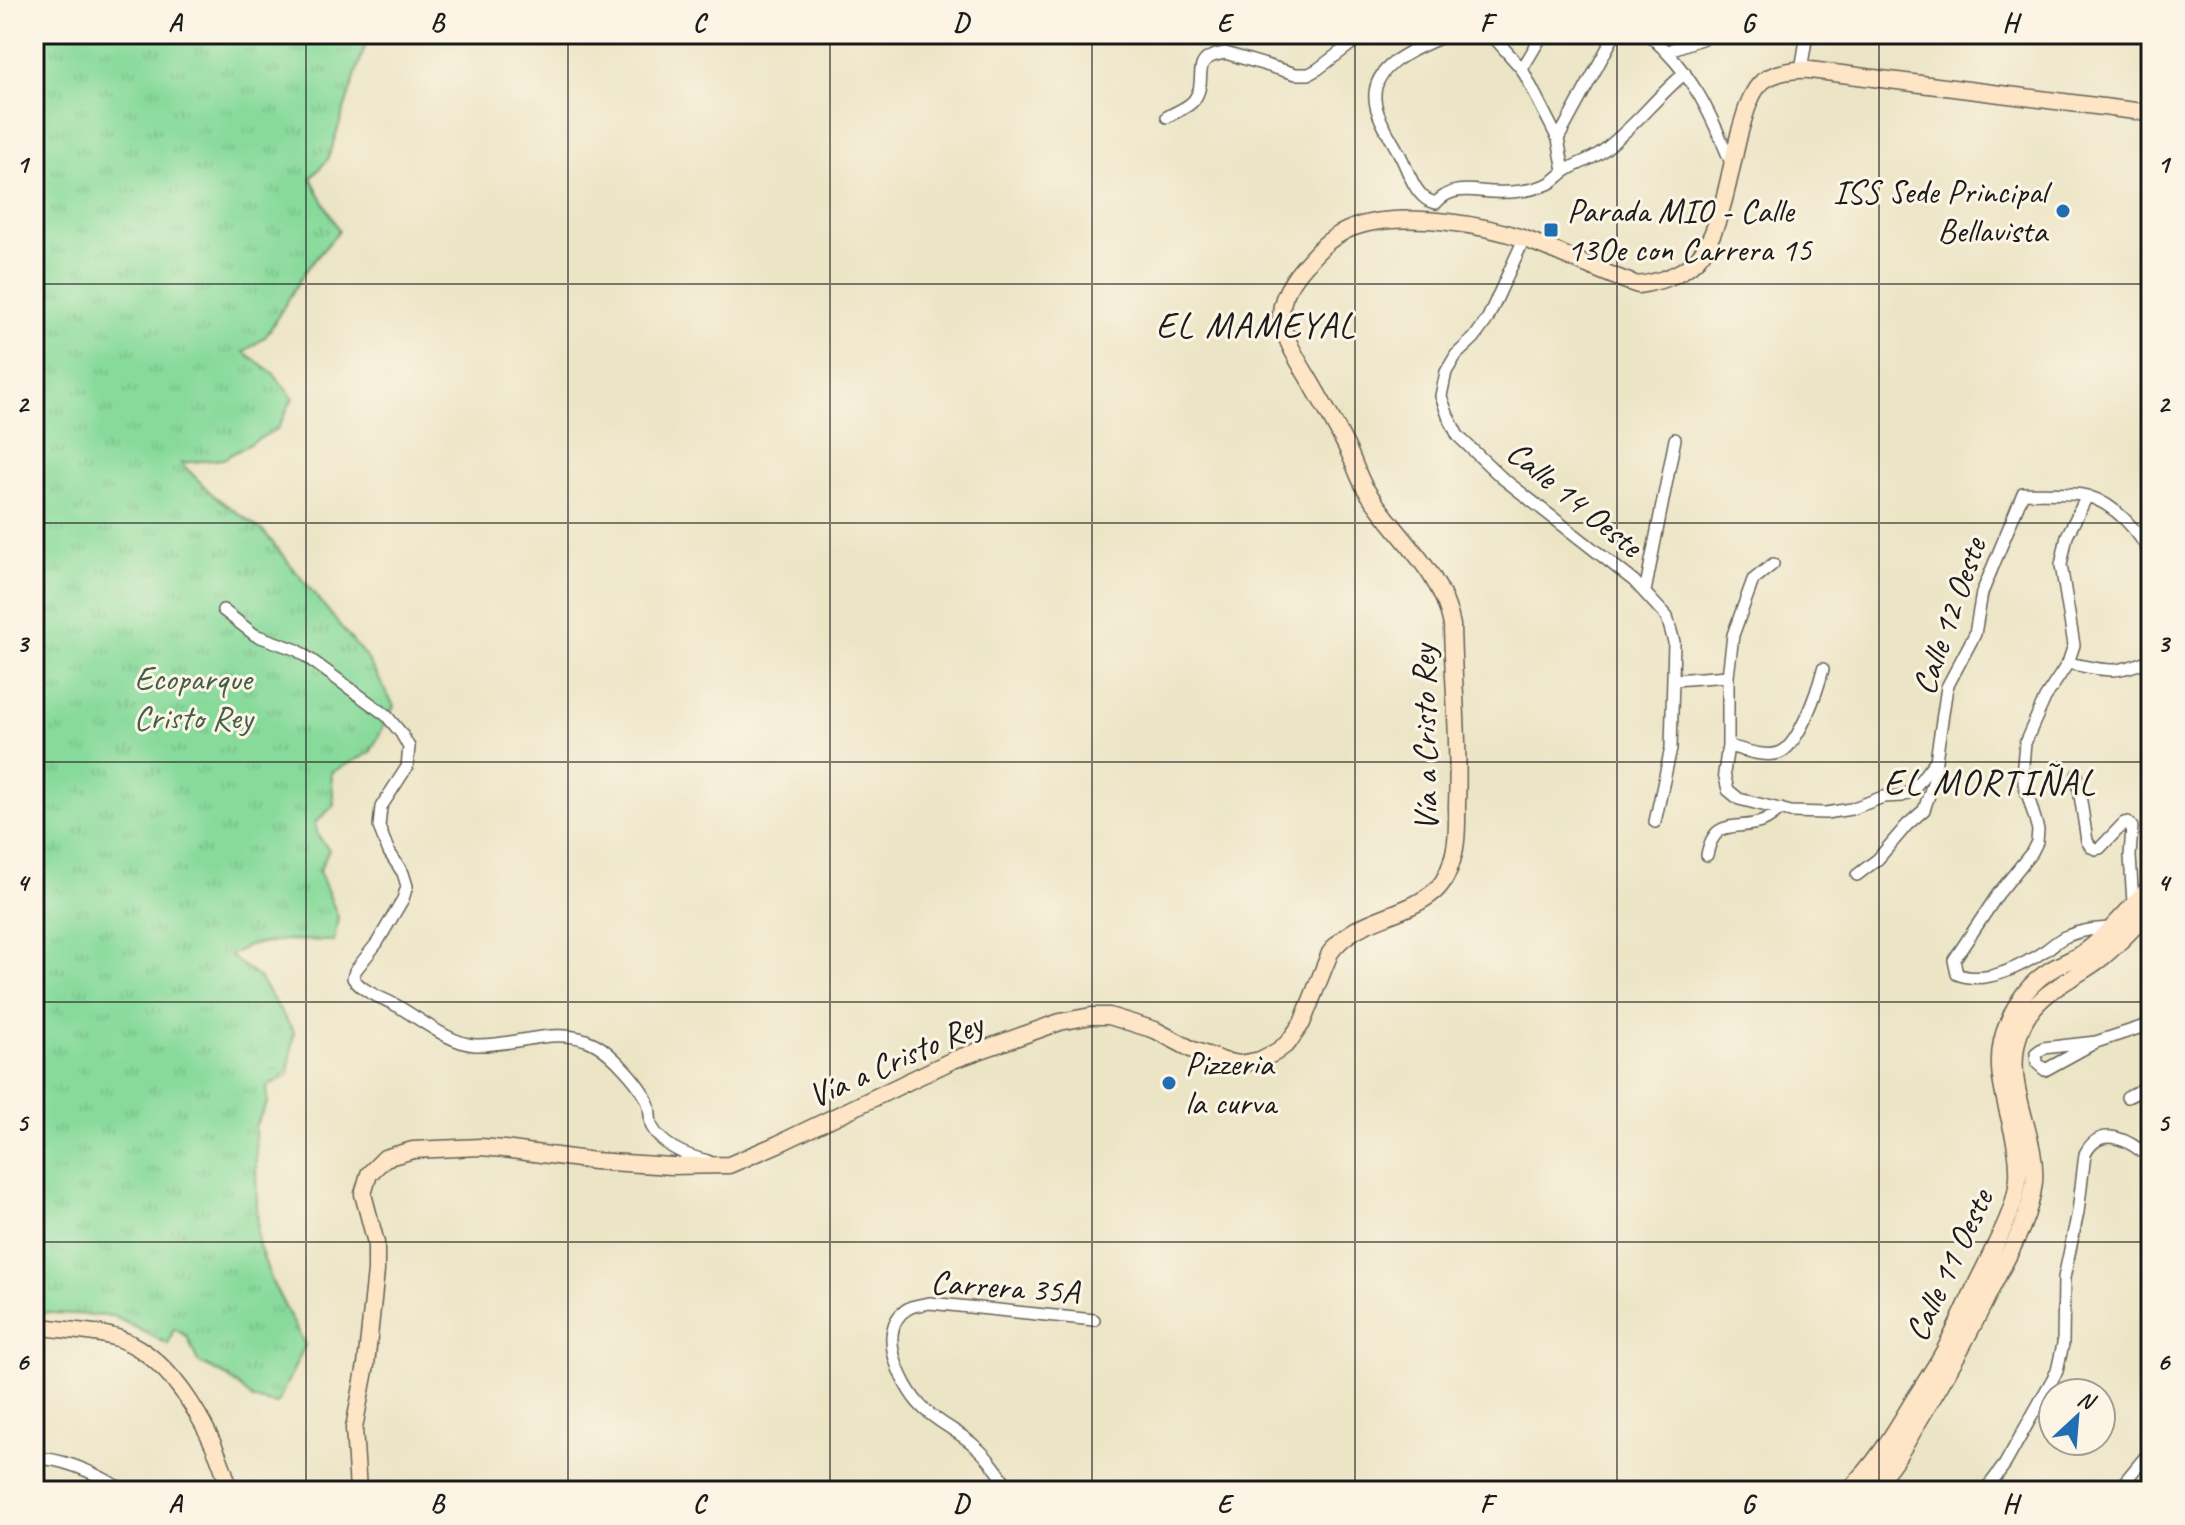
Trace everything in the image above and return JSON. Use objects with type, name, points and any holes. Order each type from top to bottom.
[{"type":"street","points":[[1167,117],[1194,99],[1201,65],[1213,54],[1225,53],[1296,74],[1309,74],[1364,34]]},
{"type":"street","points":[[1436,203],[1425,198],[1416,187],[1380,116],[1375,99],[1376,85],[1387,68],[1405,53],[1449,34]]},
{"type":"street","points":[[1491,34],[1522,69],[1558,139],[1564,171]]},
{"type":"street","points":[[1522,69],[1543,34]]},
{"type":"street","points":[[1558,139],[1615,34]]},
{"type":"street","points":[[1648,34],[1685,73],[1711,115],[1732,163]]},
{"type":"street","points":[[1667,51],[1715,34]]},
{"type":"street","points":[[1807,34],[1801,70],[2151,113]]},
{"type":"street","name":"Vía a Cristo Rey","points":[[358,1491],[354,1428],[366,1365],[376,1271],[376,1243],[363,1194],[369,1174],[379,1162],[394,1154],[413,1150],[481,1147],[594,1161],[671,1166],[726,1165],[766,1150],[953,1060],[1072,1018],[1109,1016],[1155,1030],[1209,1057],[1240,1064],[1260,1060],[1288,1043],[1302,1023],[1330,953],[1337,944],[1351,932],[1407,908],[1440,886],[1453,860],[1457,834],[1457,717],[1449,611],[1424,563],[1364,487],[1346,446],[1299,362],[1281,317],[1282,301],[1317,252],[1345,231],[1367,223],[1408,220],[1484,229],[1524,239],[1638,285],[1654,282],[1688,267],[1701,255],[1714,227],[1745,114],[1757,89],[1764,80],[1801,70]]},
{"type":"street","points":[[1439,222],[1436,203],[1452,192],[1467,189],[1525,191],[1551,183],[1564,171],[1598,155],[1685,73]]},
{"type":"street","name":"Calle 14 Oeste","points":[[1524,239],[1487,320],[1456,355],[1446,372],[1441,396],[1458,436],[1501,477],[1602,554],[1645,592],[1667,617],[1674,642],[1671,748],[1655,822]]},
{"type":"street","points":[[1645,592],[1675,439]]},
{"type":"street","name":"Calle 12 Oeste","points":[[1857,875],[1878,859],[1924,810],[1935,777],[1947,687],[1975,634],[1982,593],[2023,493],[2087,496]]},
{"type":"street","points":[[2111,928],[2068,935],[2018,967],[1977,978],[1957,974],[1954,968],[1954,960],[2037,842],[2038,830],[2024,783],[2025,743],[2045,698],[2068,663],[2074,645],[2061,565],[2062,552],[2087,496],[2118,514],[2151,556]]},
{"type":"street","points":[[1773,564],[1753,580],[1733,635],[1724,773],[1728,790],[1739,799],[1781,809],[1826,813],[1851,809],[1883,797],[1902,796],[1912,791],[1936,760]]},
{"type":"street","points":[[223,610],[255,635],[297,650],[386,715],[409,747],[407,767],[381,807],[379,827],[407,886],[403,899],[377,943],[355,971],[353,978],[359,987],[459,1042],[476,1045],[571,1036],[596,1045],[613,1058],[639,1087],[649,1104],[651,1125],[666,1143],[698,1159],[726,1165]]},
{"type":"street","points":[[2068,663],[2107,672],[2132,668],[2151,659]]},
{"type":"street","points":[[1728,746],[1779,753],[1789,745],[1807,716],[1823,669]]},
{"type":"street","points":[[1674,680],[1728,676]]},
{"type":"street","points":[[2077,775],[2087,841],[2091,847],[2100,848],[2124,823],[2128,822],[2132,827],[2133,903]]},
{"type":"street","points":[[1707,855],[1710,840],[1717,832],[1727,827],[1762,822],[1781,809]]},
{"type":"street","points":[[2132,876],[2151,884]]},
{"type":"street","name":"Calle 11 Oeste","points":[[1870,1483],[1883,1452],[1946,1347],[2013,1207],[2018,1179],[2017,1160],[2000,1085],[1999,1058],[2007,1024],[2031,987],[2049,971],[2077,958],[2094,945],[2151,884]]},
{"type":"street","name":"Calle 11 Oeste","points":[[1870,1483],[1896,1460],[1959,1354],[2028,1212],[2034,1180],[2016,1083],[2014,1060],[2020,1031],[2030,1011],[2042,997],[2105,955],[2151,909]]},
{"type":"street","points":[[2068,935],[2079,944],[2077,958]]},
{"type":"street","points":[[2096,1042],[2043,1048],[2036,1053],[2037,1063],[2045,1070],[2096,1042],[2151,1024]]},
{"type":"street","points":[[2127,1097],[2151,1085]]},
{"type":"street","points":[[1985,1491],[2005,1464],[2057,1371],[2063,1344],[2064,1278],[2078,1212],[2085,1154],[2089,1146],[2106,1138],[2127,1140],[2151,1159]]},
{"type":"street","name":"Carrera 35A","points":[[1011,1491],[978,1449],[921,1407],[906,1386],[891,1346],[898,1318],[910,1308],[930,1303],[1094,1320]]},
{"type":"street","points":[[34,1325],[83,1331],[120,1340],[142,1351],[161,1367],[181,1388],[199,1415],[230,1491]]},
{"type":"street","points":[[2117,1491],[2151,1450]]},
{"type":"street","points":[[34,1458],[63,1463],[88,1472],[125,1491]]},
{"type":"street","points":[[1848,1491],[1870,1483]]},
{"type":"green space","name":"Ecoparque Cristo Rey","points":[[34,34],[369,34],[328,159],[311,178],[339,231],[306,270],[266,336],[244,352],[273,373],[293,398],[278,428],[223,459],[181,463],[213,495],[264,532],[368,660],[394,706],[370,753],[331,772],[334,805],[315,823],[318,836],[329,850],[319,871],[338,917],[334,941],[287,940],[248,945],[230,956],[259,978],[294,1032],[288,1074],[267,1087],[267,1103],[255,1126],[258,1243],[273,1284],[305,1345],[277,1404],[253,1399],[228,1377],[198,1362],[187,1336],[174,1329],[168,1344],[113,1316],[34,1312]]},
{"type":"place","name":"ISS Sede Principal Bellavista","points":[[2063,211]]},
{"type":"place","name":"Parada MIO - Calle 13Oe con Carrera 15","points":[[1551,230]]},
{"type":"place","name":"Pizzeria la curva","points":[[1169,1083]]},
{"type":"district","name":"EL MAMEYAL","points":[[1256,324]]},
{"type":"district","name":"EL MORTIÑAL","points":[[1990,781]]}]
